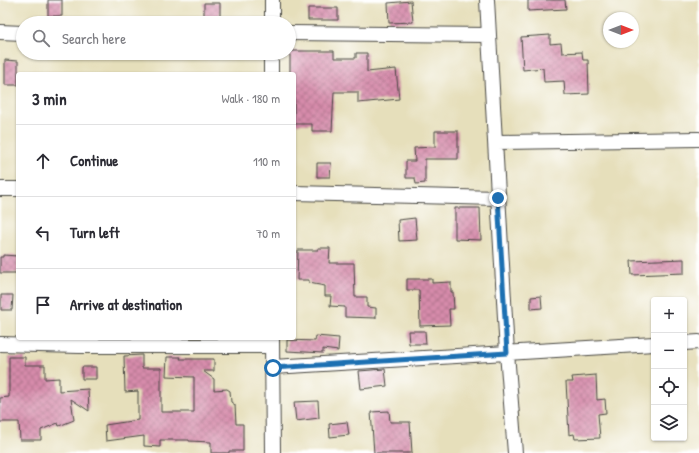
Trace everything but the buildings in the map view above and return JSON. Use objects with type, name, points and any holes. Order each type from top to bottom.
[{"type":"street","points":[[272,0],[272,16]]},
{"type":"street","points":[[487,0],[507,353],[515,453]]},
{"type":"street","points":[[0,32],[16,33]]},
{"type":"street","points":[[296,33],[489,35]]},
{"type":"street","points":[[271,60],[271,72]]},
{"type":"street","points":[[496,142],[699,139]]},
{"type":"street","points":[[0,189],[16,189]]},
{"type":"street","points":[[296,193],[498,198]]},
{"type":"street","points":[[0,344],[79,346],[272,342],[273,453]]},
{"type":"street","points":[[687,343],[699,342]]},
{"type":"street","points":[[273,368],[651,344]]},
{"type":"route","points":[[273,368],[507,353],[498,198]]}]
